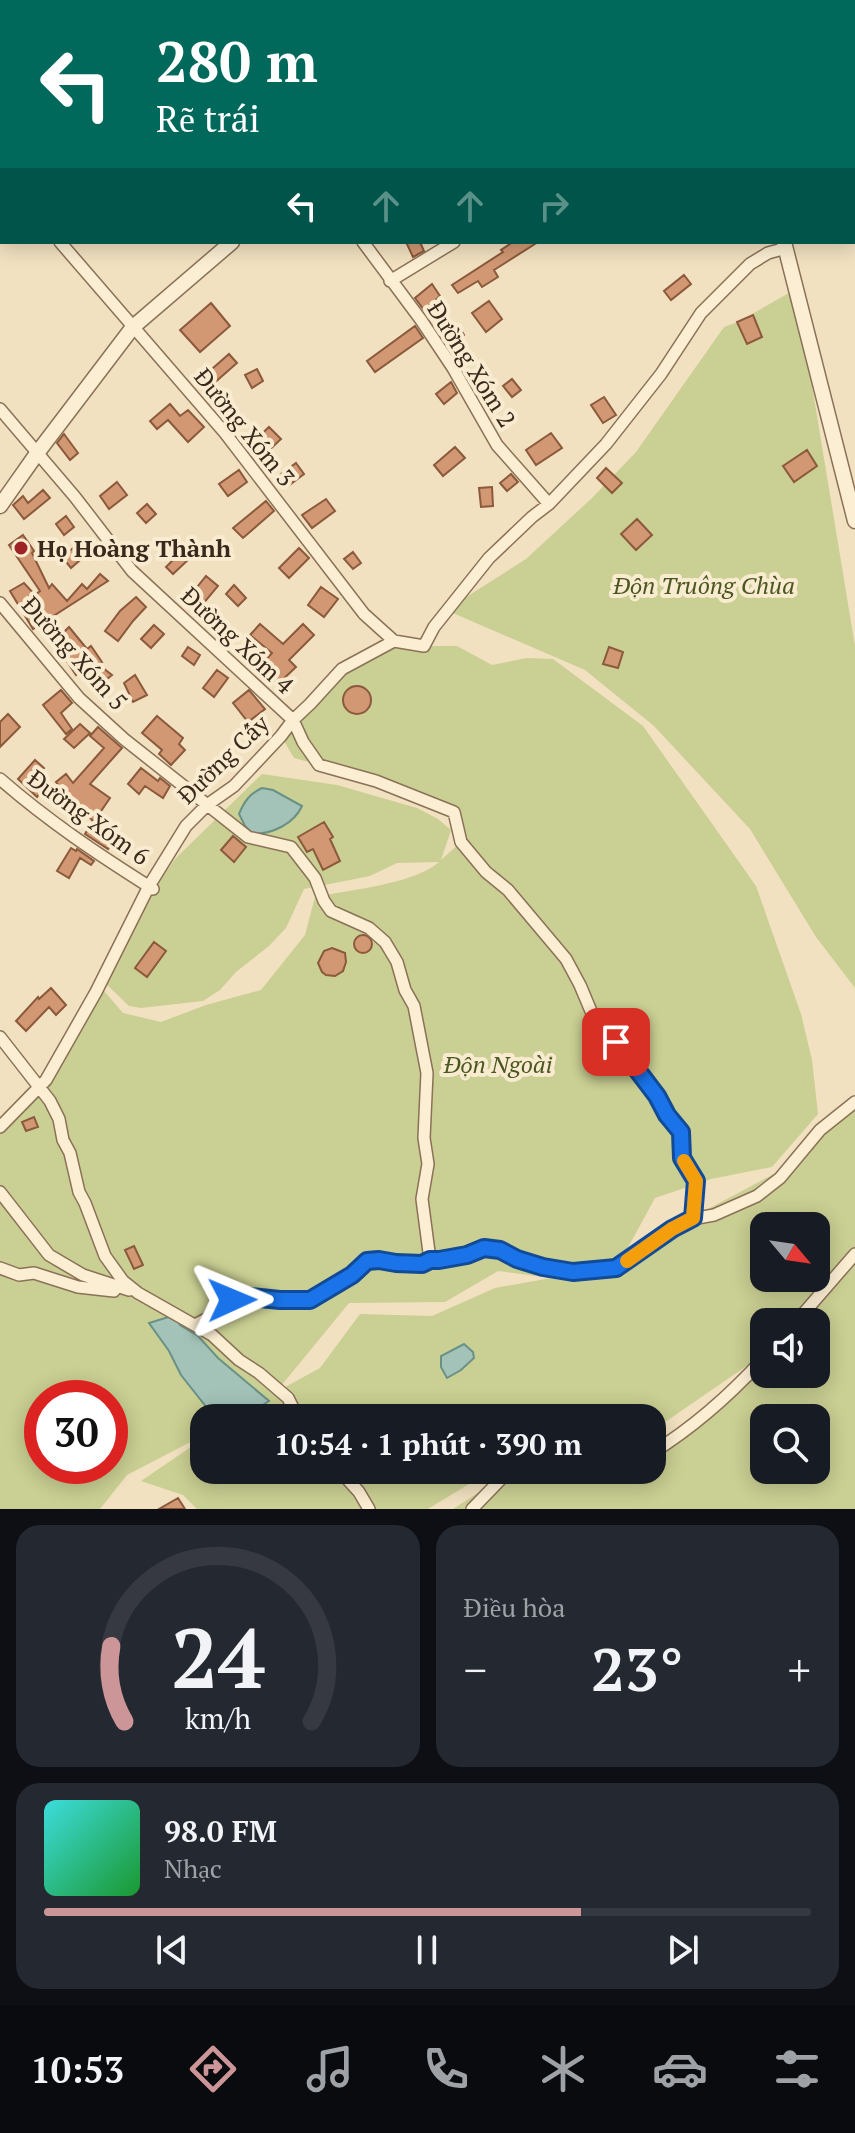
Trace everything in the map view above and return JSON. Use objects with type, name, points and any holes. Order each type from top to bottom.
[{"type":"street","name":"Đường Xóm 3","points":[[62,244],[225,433],[364,614],[394,641]]},
{"type":"street","points":[[0,506],[133,327],[230,244]]},
{"type":"street","name":"Đường Xóm 2","points":[[364,244],[453,368],[497,445],[549,504]]},
{"type":"street","points":[[390,281],[451,244]]},
{"type":"street","points":[[549,504],[606,444],[661,374],[708,306],[750,264],[785,245],[855,521]]},
{"type":"street","name":"Đường Xóm 4","points":[[0,409],[132,571],[293,720],[319,765],[376,781],[454,812],[461,842],[486,872],[508,890],[566,959],[596,1023],[616,1042],[681,1132],[682,1158],[696,1181],[693,1218]]},
{"type":"street","name":"Đường Cấy","points":[[0,1127],[46,1080],[186,826],[207,805],[234,786],[342,669],[394,641],[424,646],[434,627],[473,576],[549,504]]},
{"type":"street","name":"Đường Xóm 5","points":[[0,603],[79,698],[124,739],[248,837],[291,847],[315,878],[331,911],[369,928],[385,942],[397,962],[405,990],[414,1006],[427,1073],[424,1138],[428,1164],[422,1199],[430,1260]]},
{"type":"street","name":"Đường Xóm 6","points":[[0,779],[79,842],[151,888]]},
{"type":"street","points":[[0,1037],[50,1101],[70,1153],[79,1192],[105,1256],[123,1281],[138,1293],[212,1335],[288,1398],[291,1404]]},
{"type":"street","points":[[195,1325],[208,1318],[215,1306],[226,1301],[250,1297],[310,1300],[352,1275],[367,1261],[422,1264],[492,1248],[543,1267],[573,1272],[616,1268],[693,1218],[714,1215],[757,1196],[780,1178],[820,1130],[855,1102]]},
{"type":"street","points":[[0,1192],[49,1255],[83,1275],[138,1293]]},
{"type":"street","points":[[808,1308],[855,1254]]},
{"type":"street","points":[[0,1268],[19,1275],[34,1273],[78,1287],[138,1293]]},
{"type":"street","points":[[666,1444],[711,1410],[750,1372]]},
{"type":"street","points":[[352,1484],[369,1509]]},
{"type":"street","points":[[472,1509],[496,1484]]},
{"type":"green space","name":"Độn Truông Chùa","points":[[796,289],[855,646],[855,988],[816,937],[750,829],[654,726],[585,670],[446,610],[526,559],[592,498],[636,452],[724,327]]},
{"type":"green space","name":"Độn Ngoài","points":[[394,641],[424,646],[457,646],[492,665],[527,658],[553,659],[643,726],[756,886],[801,1014],[812,1060],[818,1114],[772,1167],[711,1179],[655,1198],[625,1253],[791,1165],[855,1103],[855,1509],[453,1509],[492,1484],[666,1484],[666,1442],[750,1370],[750,1388],[830,1388],[830,1308],[750,1308],[750,1364],[666,1421],[666,1404],[190,1404],[190,1442],[128,1474],[128,1380],[24,1380],[24,1484],[120,1484],[100,1509],[0,1509],[0,1125],[46,1080],[99,985],[123,1013],[161,1022],[206,1005],[261,990],[305,935],[315,897],[398,881],[428,870],[439,862],[397,863],[370,876],[304,889],[286,928],[220,990],[203,1001],[141,1008],[129,1006],[103,981],[135,915],[175,859],[262,774],[337,785],[417,808],[451,830],[441,860],[461,842],[454,812],[376,780],[294,758],[281,736],[342,669]],"holes":[[[498,1271],[551,1278],[495,1288],[432,1316],[360,1314],[320,1368],[276,1392],[349,1303],[445,1302]]]},
{"type":"green space","points":[[190,1448],[190,1484],[469,1484],[428,1509],[197,1509],[183,1495],[141,1481]]},
{"type":"water","points":[[262,788],[273,790],[302,806],[294,818],[282,827],[253,834],[239,814],[248,799]]},
{"type":"water","points":[[175,1315],[180,1325],[198,1336],[218,1358],[269,1401],[264,1404],[204,1404],[181,1375],[149,1323]]},
{"type":"water","points":[[464,1344],[473,1352],[474,1358],[447,1378],[441,1367],[441,1356]]},
{"type":"building","points":[[407,244],[421,244],[424,251],[413,257]]},
{"type":"building","points":[[510,244],[535,244],[494,270],[498,277],[482,287],[478,281],[458,293],[452,285],[503,252],[501,250]]},
{"type":"building","points":[[684,275],[691,284],[671,300],[664,291]]},
{"type":"building","points":[[432,284],[440,296],[424,310],[415,298]]},
{"type":"building","points":[[489,301],[502,319],[486,332],[472,313]]},
{"type":"building","points":[[211,303],[230,326],[200,352],[180,330]]},
{"type":"building","points":[[753,315],[762,337],[747,344],[737,322]]},
{"type":"building","points":[[458,325],[464,335],[456,340],[461,349],[454,354],[441,335]]},
{"type":"building","points":[[415,326],[423,338],[375,372],[367,361]]},
{"type":"building","points":[[229,354],[237,363],[213,384],[205,375]]},
{"type":"building","points":[[257,369],[263,381],[252,388],[245,375]]},
{"type":"building","points":[[512,379],[521,390],[512,397],[503,386]]},
{"type":"building","points":[[451,382],[457,393],[444,404],[436,394]]},
{"type":"building","points":[[604,397],[616,415],[603,423],[591,405]]},
{"type":"building","points":[[170,404],[180,416],[188,410],[204,427],[188,442],[168,420],[157,429],[150,421]]},
{"type":"building","points":[[269,427],[281,439],[265,454],[253,442]]},
{"type":"building","points":[[551,433],[562,448],[536,465],[526,450]]},
{"type":"building","points":[[64,434],[78,453],[70,460],[57,443]]},
{"type":"building","points":[[455,447],[465,458],[443,476],[434,465]]},
{"type":"building","points":[[807,450],[817,466],[794,482],[783,466]]},
{"type":"building","points":[[296,463],[304,474],[288,486],[280,475]]},
{"type":"building","points":[[606,468],[622,483],[612,493],[597,478]]},
{"type":"building","points":[[239,470],[247,482],[228,496],[219,484]]},
{"type":"building","points":[[511,474],[518,482],[507,491],[500,483]]},
{"type":"building","points":[[117,482],[127,495],[109,509],[100,496]]},
{"type":"building","points":[[492,487],[493,506],[481,507],[479,488]]},
{"type":"building","points":[[43,490],[50,498],[24,519],[13,505],[23,496],[28,503]]},
{"type":"building","points":[[326,499],[335,511],[312,528],[302,515]]},
{"type":"building","points":[[266,501],[274,511],[243,538],[233,528]]},
{"type":"building","points":[[147,504],[156,514],[146,523],[137,513]]},
{"type":"building","points":[[66,516],[74,527],[64,535],[56,524]]},
{"type":"building","points":[[637,519],[652,535],[636,550],[621,534]]},
{"type":"building","points":[[23,535],[34,551],[32,553],[49,588],[52,584],[67,601],[82,584],[87,589],[100,574],[108,581],[33,629],[10,591],[24,583],[35,595],[40,591],[9,545]]},
{"type":"building","points":[[77,545],[87,554],[71,568],[62,557]]},
{"type":"building","points":[[179,546],[190,558],[173,574],[166,567],[172,561],[168,557]]},
{"type":"building","points":[[299,548],[309,558],[289,578],[279,568]]},
{"type":"building","points":[[353,552],[361,563],[353,569],[344,559]]},
{"type":"building","points":[[206,576],[218,586],[198,610],[186,601]]},
{"type":"building","points":[[234,585],[246,598],[238,606],[226,594]]},
{"type":"building","points":[[321,587],[338,599],[324,617],[308,605]]},
{"type":"building","points":[[136,597],[146,607],[118,641],[105,631]]},
{"type":"building","points":[[260,624],[283,644],[303,624],[314,635],[289,660],[296,667],[278,684],[260,666],[272,653],[250,635]]},
{"type":"building","points":[[154,625],[164,634],[151,648],[141,639]]},
{"type":"building","points":[[69,627],[87,649],[91,646],[102,662],[98,664],[112,675],[102,683],[89,665],[76,675],[54,642]]},
{"type":"building","points":[[188,647],[200,655],[194,665],[182,656]]},
{"type":"building","points":[[609,647],[623,652],[618,668],[603,664]]},
{"type":"building","points":[[217,670],[228,678],[214,697],[203,688]]},
{"type":"building","points":[[135,675],[147,695],[133,702],[124,683]]},
{"type":"building","points":[[357,686],[367,690],[371,700],[367,710],[357,714],[347,710],[343,700],[347,690]]},
{"type":"building","points":[[61,690],[72,703],[61,713],[72,729],[66,734],[43,705]]},
{"type":"building","points":[[249,690],[265,709],[248,722],[233,703]]},
{"type":"building","points":[[8,714],[20,727],[0,747],[0,722]]},
{"type":"building","points":[[157,716],[183,738],[179,744],[185,750],[171,765],[159,754],[162,750],[142,733]]},
{"type":"building","points":[[80,724],[90,733],[74,748],[64,739]]},
{"type":"building","points":[[98,727],[122,748],[90,784],[110,798],[97,817],[104,821],[101,825],[117,835],[108,849],[85,834],[93,821],[77,805],[71,811],[60,798],[65,794],[56,782],[66,774],[73,783],[104,748],[90,736]]},
{"type":"building","points":[[35,760],[44,768],[39,774],[49,782],[37,797],[18,779]]},
{"type":"building","points":[[141,768],[170,786],[163,798],[145,786],[139,794],[128,784]]},
{"type":"building","points":[[324,822],[333,837],[330,839],[340,861],[323,870],[313,849],[307,852],[298,837]]},
{"type":"building","points":[[233,836],[246,847],[234,862],[221,850]]},
{"type":"building","points":[[71,848],[94,861],[91,865],[80,858],[69,878],[57,871]]},
{"type":"building","points":[[363,935],[372,944],[363,953],[354,944]]},
{"type":"building","points":[[154,942],[166,951],[147,977],[135,968]]},
{"type":"building","points":[[332,948],[345,953],[346,962],[343,971],[335,976],[322,972],[318,963],[324,951]]},
{"type":"building","points":[[51,988],[66,1005],[56,1015],[49,1007],[26,1031],[16,1021]]},
{"type":"building","points":[[34,1117],[38,1127],[26,1131],[22,1122]]},
{"type":"building","points":[[134,1246],[143,1265],[134,1269],[125,1250]]},
{"type":"building","points":[[178,1498],[185,1509],[159,1509]]},
{"type":"slow traffic","points":[[627,1261],[693,1218],[696,1181],[684,1161]]},
{"type":"place","name":"Họ Hoàng Thành","points":[[21,548]]},
{"type":"route","points":[[232,1300],[250,1297],[310,1300],[352,1275],[367,1261],[422,1264],[467,1255],[484,1248],[500,1250],[543,1267],[573,1272],[616,1268],[693,1218],[696,1181],[682,1158],[681,1132],[616,1042]]}]
